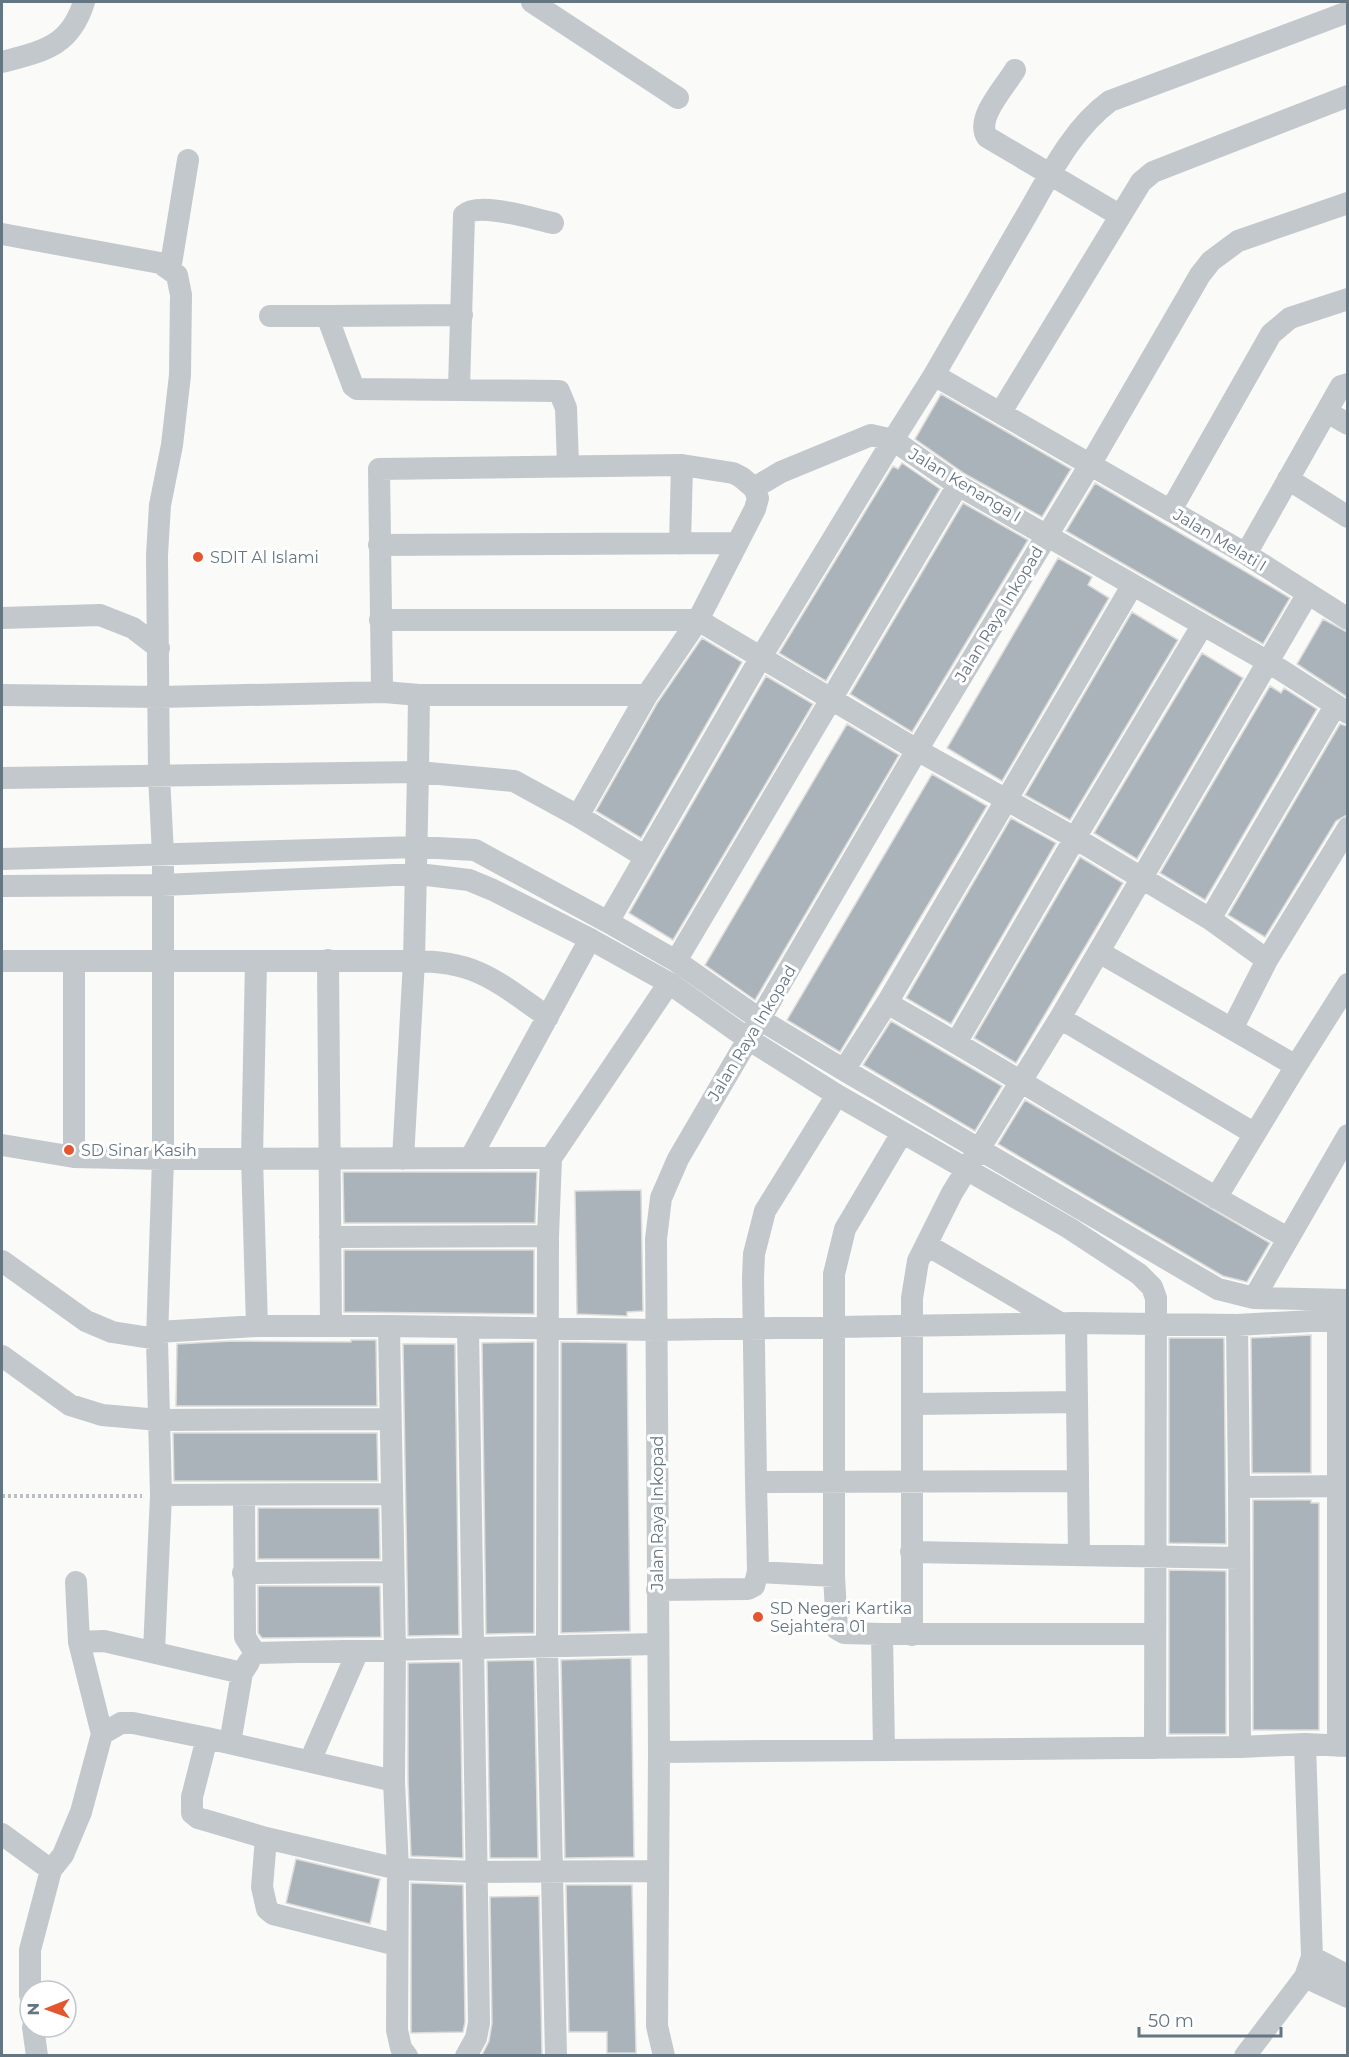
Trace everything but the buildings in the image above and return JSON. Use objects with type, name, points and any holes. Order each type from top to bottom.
[{"type":"street","points":[[2,62],[46,49],[60,42],[70,33],[84,2]]},
{"type":"street","points":[[532,2],[678,98]]},
{"type":"street","points":[[754,488],[781,472],[871,435],[893,441],[1050,176],[1087,120],[1110,101],[1341,10]]},
{"type":"street","points":[[1015,70],[984,120],[984,132],[987,137],[1050,176],[1119,214]]},
{"type":"street","points":[[1001,412],[1119,214],[1141,182],[1153,172],[1347,96]]},
{"type":"street","points":[[170,270],[188,159]]},
{"type":"street","name":"Jalan Raya Inkopad","points":[[664,2055],[657,2026],[659,1752],[656,1239],[661,1198],[678,1159],[748,1039],[917,750],[1091,463],[1200,275],[1211,261],[1238,241],[1347,203]]},
{"type":"street","points":[[459,388],[464,215],[469,211],[485,209],[553,223]]},
{"type":"street","points":[[2,234],[160,263],[177,275],[181,295],[181,345],[173,435],[158,527],[159,776],[163,854],[163,1159],[158,1335],[161,1496],[154,1651]]},
{"type":"street","points":[[1171,510],[1271,334],[1290,318],[1347,299]]},
{"type":"street","points":[[270,316],[462,315]]},
{"type":"street","points":[[327,316],[353,386],[357,389],[459,388],[559,391],[566,408],[568,465]]},
{"type":"street","name":"Jalan Melati I","points":[[934,375],[1246,554],[1347,619]]},
{"type":"street","points":[[1246,554],[1341,386],[1347,384]]},
{"type":"street","points":[[1327,412],[1347,424]]},
{"type":"street","name":"Jalan Kenanga I","points":[[608,922],[644,856],[761,657],[893,441],[958,485],[1048,534],[1132,586],[1270,663],[1341,710]]},
{"type":"street","points":[[680,544],[682,465]]},
{"type":"street","points":[[384,692],[380,620],[380,469],[682,465],[733,473],[754,488],[758,498],[755,509],[698,620],[646,695],[578,816]]},
{"type":"street","points":[[1288,479],[1347,517]]},
{"type":"street","points":[[676,961],[958,485]]},
{"type":"street","points":[[379,545],[736,543]]},
{"type":"street","points":[[844,1070],[887,1003],[1132,586]]},
{"type":"street","points":[[912,1635],[914,1279],[927,1245],[967,1170],[1143,878],[1270,663],[1307,595]]},
{"type":"street","points":[[2,618],[100,615],[133,628],[159,648]]},
{"type":"street","points":[[380,620],[698,620],[917,750],[1143,878],[1210,920],[1267,960]]},
{"type":"street","points":[[956,1042],[1075,838],[1203,626]]},
{"type":"street","points":[[2,695],[160,697],[384,692],[419,695],[646,695]]},
{"type":"street","points":[[404,1159],[418,874],[419,695]]},
{"type":"street","points":[[1210,920],[1341,710]]},
{"type":"street","points":[[2,778],[418,772],[514,781],[644,856]]},
{"type":"street","points":[[1232,1029],[1267,960],[1347,828]]},
{"type":"street","points":[[2,859],[417,847],[475,850],[676,961],[761,1020],[1218,1289],[1254,1298],[1343,1310]]},
{"type":"street","points":[[2,886],[162,885],[418,874],[469,880],[591,939],[669,983],[748,1039],[837,1095],[1069,1228],[1139,1274],[1152,1287],[1156,1298],[1155,1748]]},
{"type":"street","points":[[471,1158],[591,939]]},
{"type":"street","points":[[1099,952],[1296,1066]]},
{"type":"street","points":[[2,961],[328,960],[455,963],[476,969],[548,1017]]},
{"type":"street","points":[[328,960],[331,1326]]},
{"type":"street","points":[[74,1157],[75,961]]},
{"type":"street","points":[[256,961],[252,1158],[257,1326]]},
{"type":"street","points":[[556,2055],[547,1647],[548,1236],[551,1158],[669,983]]},
{"type":"street","points":[[1216,1198],[1296,1066],[1342,1009],[1347,984]]},
{"type":"street","points":[[887,1003],[1022,1080],[1216,1198],[1286,1237]]},
{"type":"street","points":[[1060,1018],[1255,1134]]},
{"type":"street","points":[[657,1590],[748,1589],[754,1586],[758,1572],[754,1254],[759,1230],[777,1191],[837,1095]]},
{"type":"street","points":[[902,1133],[845,1229],[834,1274],[833,1482],[837,1629],[844,1633],[882,1635],[1155,1634]]},
{"type":"street","points":[[1254,1298],[1286,1237],[1347,1135]]},
{"type":"street","points":[[2,1145],[74,1157],[163,1159],[551,1158]]},
{"type":"street","points":[[330,1237],[548,1236]]},
{"type":"street","points":[[927,1245],[1068,1323]]},
{"type":"street","points":[[2,1261],[86,1321],[112,1332],[158,1335],[257,1326],[657,1330],[1068,1323],[1237,1325],[1343,1310]]},
{"type":"street","points":[[659,1752],[1240,1747],[1305,1744],[1343,1746],[1343,1310]]},
{"type":"street","points":[[1068,1323],[1077,1402],[1079,1555]]},
{"type":"street","points":[[1237,1325],[1240,1747]]},
{"type":"street","points":[[389,1326],[395,1650],[394,1780],[398,1869],[398,2049]]},
{"type":"street","points":[[466,2055],[476,2038],[479,2023],[468,1328]]},
{"type":"street","points":[[2,1356],[56,1396],[83,1411],[159,1420],[389,1419]]},
{"type":"street","points":[[912,1404],[1077,1402]]},
{"type":"street","points":[[756,1482],[1078,1481]]},
{"type":"street","points":[[1239,1487],[1343,1486]]},
{"type":"street","points":[[161,1496],[391,1494]]},
{"type":"street","points":[[244,1497],[244,1637],[255,1653]]},
{"type":"street","points":[[911,1552],[1239,1558]]},
{"type":"street","points":[[243,1573],[392,1572]]},
{"type":"street","points":[[758,1572],[834,1576]]},
{"type":"street","points":[[30,1979],[30,1950],[51,1870],[63,1855],[81,1812],[102,1734],[80,1642],[76,1582]]},
{"type":"street","points":[[882,1635],[884,1750]]},
{"type":"street","points":[[80,1642],[104,1641],[242,1673]]},
{"type":"street","points":[[255,1653],[657,1644]]},
{"type":"street","points":[[310,1761],[358,1651]]},
{"type":"street","points":[[230,1743],[242,1673],[255,1653]]},
{"type":"street","points":[[102,1734],[121,1723],[133,1723],[394,1780]]},
{"type":"street","points":[[207,1738],[192,1797],[192,1813],[198,1818],[266,1838],[398,1869],[552,1873],[658,1871]]},
{"type":"street","points":[[1245,2055],[1308,1967],[1305,1744]]},
{"type":"street","points":[[2,1834],[51,1870]]},
{"type":"street","points":[[266,1838],[262,1887],[267,1909],[273,1914],[397,1945]]},
{"type":"street","points":[[1308,1967],[1347,1976]]},
{"type":"street","points":[[1308,1967],[1347,1997]]},
{"type":"street","points":[[35,2039],[37,2055]]},
{"type":"path","points":[[2,1496],[161,1496]]},
{"type":"place","name":"SDIT Al Islami","points":[[198,557]]},
{"type":"place","name":"SD Sinar Kasih","points":[[69,1150]]},
{"type":"place","name":"SD Negeri Kartika Sejahtera 01","points":[[758,1617]]}]
